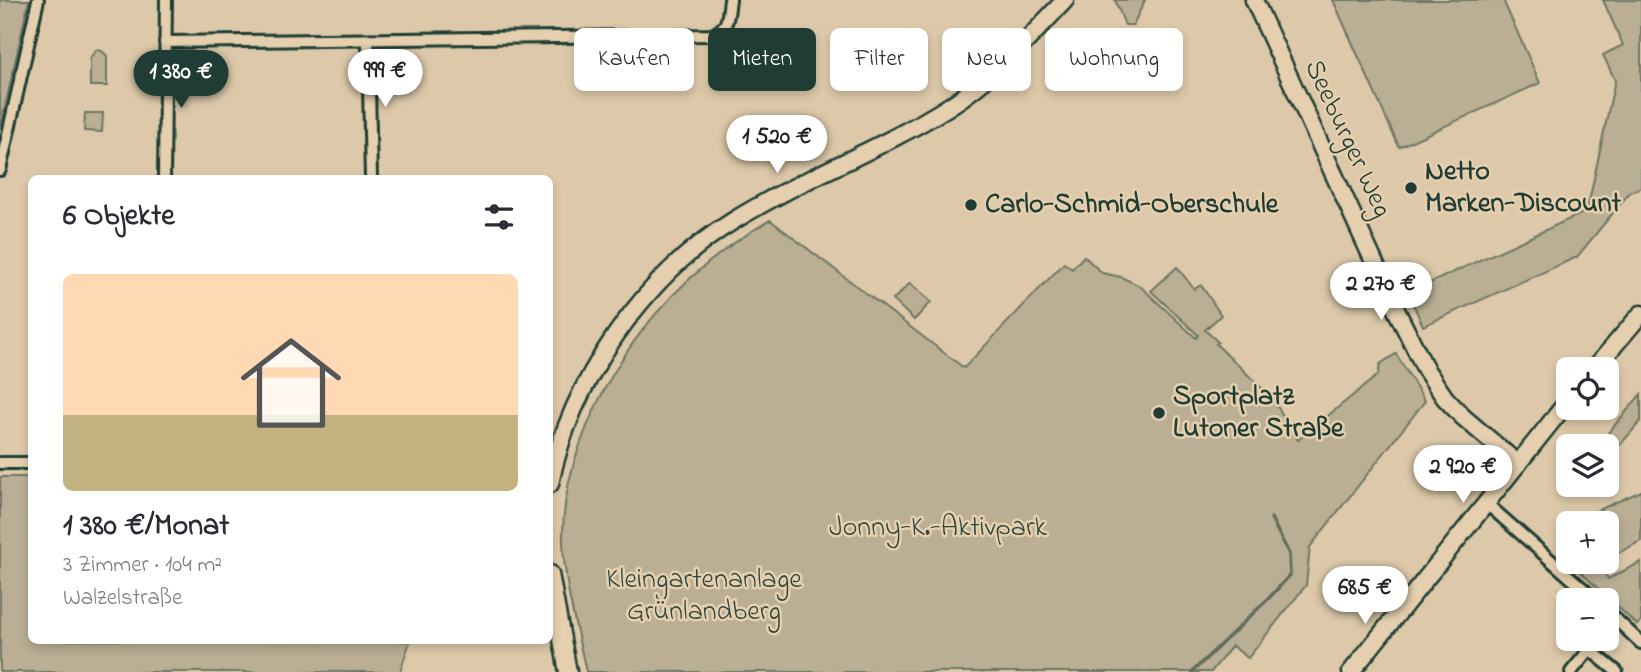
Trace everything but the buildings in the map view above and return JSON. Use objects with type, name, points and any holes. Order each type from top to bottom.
[{"type":"street","points":[[0,170],[38,0]]},
{"type":"street","points":[[164,175],[166,0]]},
{"type":"street","points":[[165,42],[712,35],[723,30],[727,24],[730,0]]},
{"type":"street","points":[[553,460],[578,400],[596,366],[624,324],[671,270],[709,238],[739,218],[951,105],[1013,54],[1065,0]]},
{"type":"street","name":"Seeburger Weg","points":[[1254,0],[1422,363],[1435,384],[1463,417],[1518,464]]},
{"type":"street","points":[[368,40],[371,175]]},
{"type":"street","points":[[1604,357],[1641,314]]},
{"type":"street","points":[[1352,672],[1556,416]]},
{"type":"street","points":[[0,463],[28,463]]},
{"type":"street","points":[[1487,503],[1583,588]]},
{"type":"street","points":[[553,590],[568,672]]},
{"type":"street","points":[[1619,625],[1641,643]]},
{"type":"street","points":[[1571,672],[1587,651]]},
{"type":"street","points":[[1598,651],[1617,672]]},
{"type":"green space","points":[[0,0],[29,0],[0,129]]},
{"type":"green space","points":[[1115,0],[1145,0],[1133,25],[1125,25]]},
{"type":"green space","points":[[1333,0],[1503,0],[1540,83],[1399,147]]},
{"type":"green space","points":[[1603,0],[1641,0],[1641,187],[1630,192],[1577,257],[1423,326],[1408,293],[1587,211],[1615,80],[1603,55],[1623,45]]},
{"type":"green space","points":[[96,50],[107,56],[107,86],[90,86],[90,58]]},
{"type":"green space","points":[[85,113],[103,113],[102,132],[84,131]]},
{"type":"green space","points":[[770,220],[964,368],[1064,263],[1072,269],[1084,256],[1102,273],[1121,277],[1140,286],[1196,338],[1198,335],[1151,291],[1177,267],[1194,289],[1201,285],[1221,315],[1205,330],[1272,398],[1298,440],[1378,375],[1380,364],[1396,354],[1425,401],[1310,547],[1306,585],[1248,658],[1232,646],[1211,672],[586,672],[568,590],[563,541],[567,491],[581,442],[613,374],[656,314],[708,263]]},
{"type":"green space","points":[[910,283],[931,302],[914,320],[893,300]]},
{"type":"green space","points":[[1641,394],[1641,421],[1619,446],[1619,434],[1607,434]]},
{"type":"green space","points":[[0,477],[28,477],[28,644],[409,644],[400,672],[0,672]]},
{"type":"green space","points":[[1641,491],[1641,541],[1619,553],[1619,511],[1596,511]]},
{"type":"green space","points":[[1641,562],[1641,621],[1637,625],[1619,608],[1619,588],[1598,588],[1583,574],[1605,574],[1608,579]]},
{"type":"waterway","points":[[1192,672],[1290,575],[1289,554],[1271,518]]},
{"type":"place","name":"Netto Marken-Discount","points":[[1411,188]]},
{"type":"place","name":"Carlo-Schmid-Oberschule","points":[[971,205]]},
{"type":"place","name":"Sportplatz Lutoner Straße","points":[[1159,413]]},
{"type":"park label","name":"Jonny-K.-Aktivpark","points":[[938,528]]},
{"type":"park label","name":"Kleingartenanlage Grünlandberg","points":[[704,596]]}]
